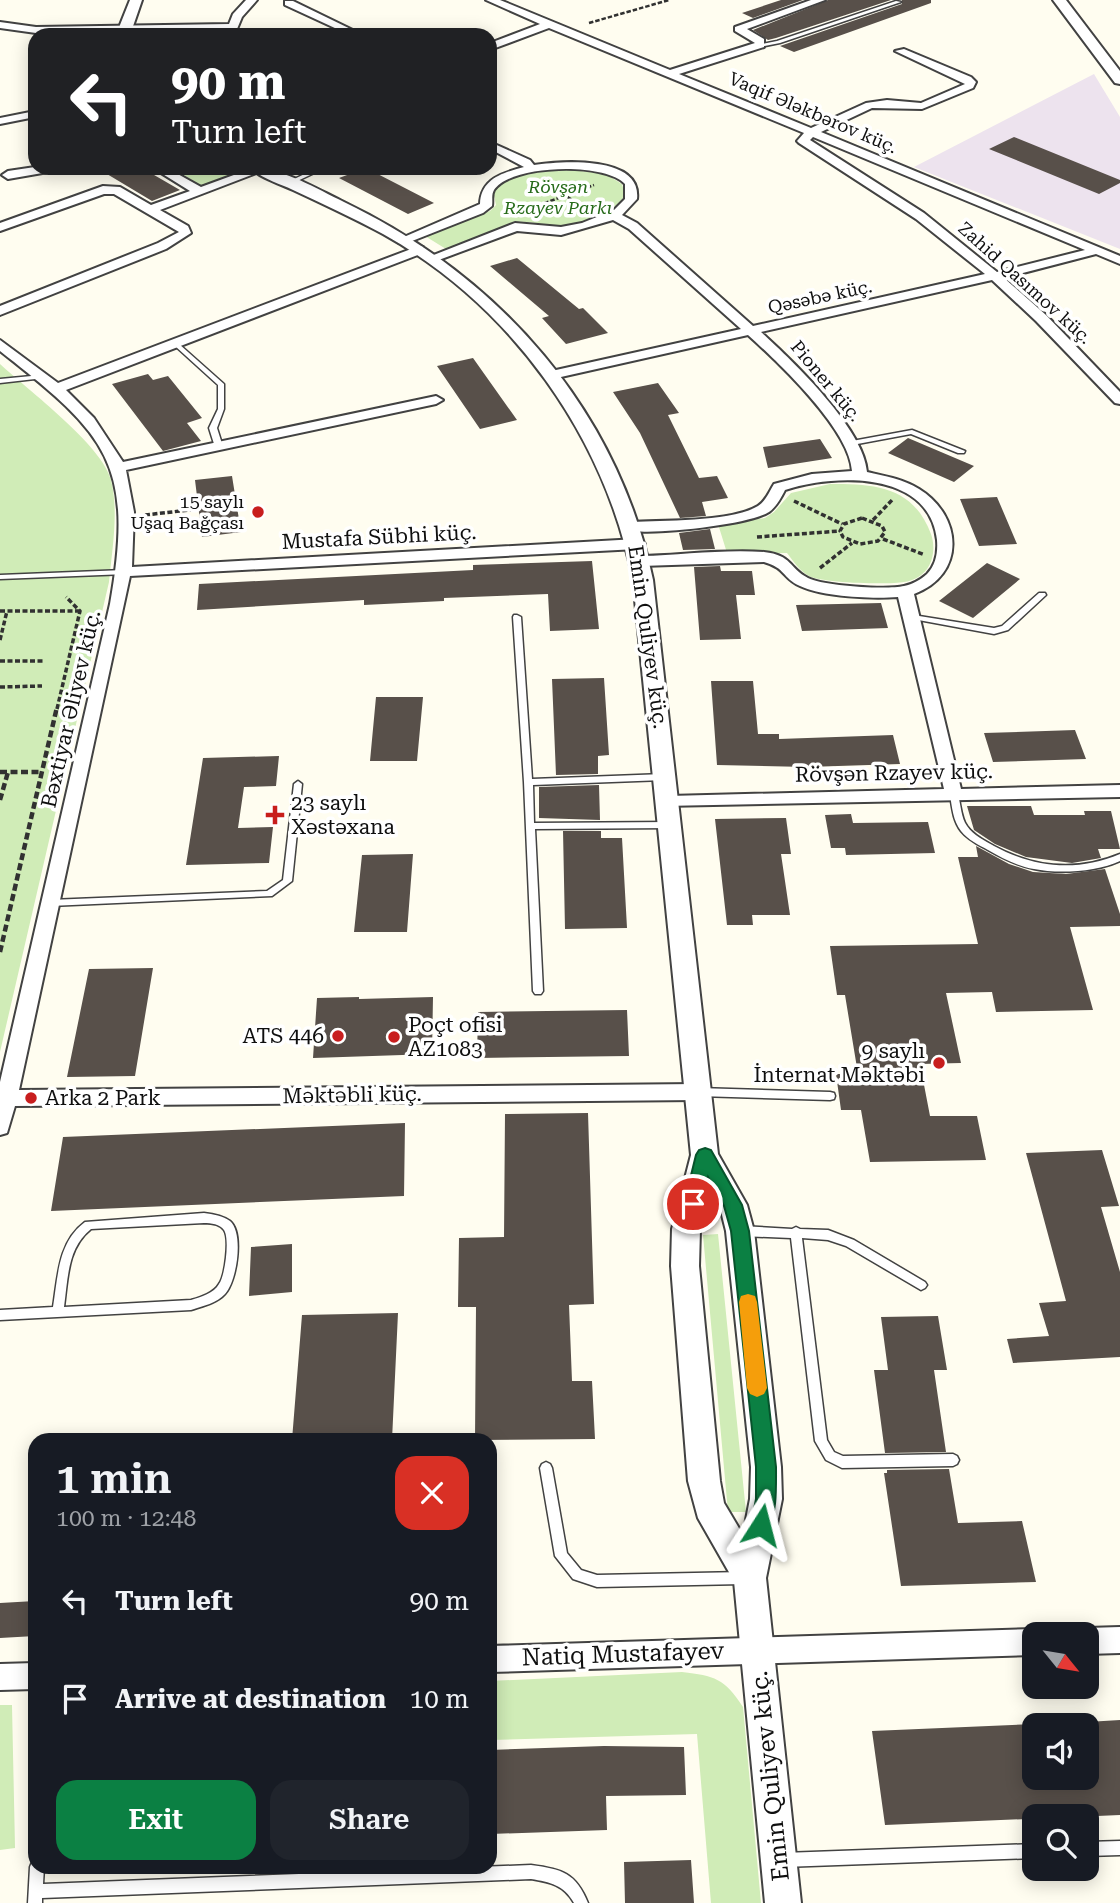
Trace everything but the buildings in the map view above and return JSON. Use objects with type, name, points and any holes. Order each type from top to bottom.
[{"type":"street","points":[[125,28],[136,0]]},
{"type":"street","points":[[235,28],[237,16],[252,0]]},
{"type":"street","name":"Vaqif Ələkbərov küç.","points":[[491,0],[1120,260]]},
{"type":"street","points":[[671,74],[760,45],[760,41],[739,29],[820,0]]},
{"type":"street","points":[[1059,0],[1120,80]]},
{"type":"street","points":[[289,3],[343,28]]},
{"type":"street","points":[[497,44],[550,24]]},
{"type":"street","points":[[0,25],[28,29]]},
{"type":"street","points":[[812,132],[870,105],[887,103],[922,106],[969,86],[971,82],[900,51]]},
{"type":"street","points":[[0,121],[28,115]]},
{"type":"street","name":"Zahid Qasımov küç.","points":[[812,132],[803,141],[809,147],[929,222],[995,276],[1050,327],[1120,400]]},
{"type":"street","points":[[497,148],[526,162],[531,169]]},
{"type":"street","points":[[56,390],[418,249],[526,225],[558,231],[614,216],[633,195],[629,180],[610,170],[578,165],[531,169],[506,176],[489,187],[485,194],[486,206],[418,249]]},
{"type":"street","points":[[8,174],[28,171]]},
{"type":"street","points":[[171,175],[199,191]]},
{"type":"street","points":[[150,210],[243,175]]},
{"type":"street","name":"Emin Quliyev küç.","points":[[272,175],[418,249],[507,325],[552,375],[580,416],[600,453],[637,544],[669,802],[705,1155]]},
{"type":"street","points":[[0,227],[103,190],[116,190],[184,229],[185,233],[162,246],[0,311]]},
{"type":"street","name":"Pioner küç.","points":[[614,216],[633,226],[793,368],[852,443],[859,458],[860,477]]},
{"type":"street","name":"Qəsəbə küç.","points":[[552,375],[1075,258],[1096,250]]},
{"type":"street","name":"Bəxtiyar Əliyev küç.","points":[[0,344],[42,377],[94,429],[118,467],[123,481],[127,517],[124,572],[0,1127]]},
{"type":"street","points":[[118,467],[436,400]]},
{"type":"street","points":[[835,476],[860,477],[886,481],[916,494],[928,503],[946,540],[946,560],[938,574],[929,582],[905,591],[815,586],[793,576],[785,563],[765,557],[637,544],[763,508],[772,500],[779,487],[791,483],[835,476]]},
{"type":"street","name":"Mustafa Sübhi küç.","points":[[124,572],[637,544]]},
{"type":"street","points":[[905,591],[954,795]]},
{"type":"street","name":"Rövşən Rzayev küç.","points":[[669,802],[1120,791]]},
{"type":"street","name":"Məktəbli küç.","points":[[5,1098],[698,1092]]},
{"type":"street","points":[[705,1155],[733,1205],[740,1231],[766,1467],[766,1499],[750,1578]]},
{"type":"street","points":[[705,1155],[686,1229],[685,1266],[704,1482],[709,1507],[750,1578]]},
{"type":"street","name":"Emin Quliyev küç.","points":[[750,1578],[783,1903]]},
{"type":"street","points":[[1099,1641],[1120,1640]]},
{"type":"street","name":"Natiq Mustafayev","points":[[497,1659],[1022,1642]]},
{"type":"street","points":[[0,1677],[28,1676]]},
{"type":"lane","points":[[760,45],[778,43],[898,2]]},
{"type":"lane","points":[[289,183],[307,175]]},
{"type":"lane","points":[[177,345],[221,384],[220,409],[213,428],[219,447]]},
{"type":"lane","points":[[0,381],[42,377]]},
{"type":"lane","points":[[852,443],[912,432],[961,451]]},
{"type":"lane","points":[[0,577],[124,572]]},
{"type":"lane","points":[[913,617],[994,631],[1005,628],[1042,595]]},
{"type":"lane","points":[[517,617],[538,991]]},
{"type":"lane","points":[[528,782],[666,777]]},
{"type":"lane","points":[[50,903],[269,894],[280,889],[288,881],[298,785]]},
{"type":"lane","points":[[954,795],[963,828],[972,836],[1023,863],[1037,867],[1101,865],[1115,862],[1120,857]]},
{"type":"lane","points":[[530,826],[671,825]]},
{"type":"lane","points":[[698,1092],[830,1096]]},
{"type":"lane","points":[[0,1315],[58,1312],[191,1305],[211,1298],[224,1286],[229,1272],[232,1235],[228,1227],[218,1220],[204,1219],[89,1225],[77,1231],[70,1242],[58,1312]]},
{"type":"lane","points":[[740,1231],[828,1235],[850,1243],[921,1285]]},
{"type":"lane","points":[[796,1232],[821,1441],[830,1456],[842,1462],[953,1460]]},
{"type":"lane","points":[[546,1468],[561,1556],[577,1575],[597,1581],[750,1578]]},
{"type":"lane","points":[[1099,1849],[1120,1848]]},
{"type":"lane","points":[[779,1860],[1022,1851]]},
{"type":"lane","points":[[497,1874],[531,1872],[558,1875],[577,1890],[581,1903]]},
{"type":"lane","points":[[37,1874],[36,1897],[491,1874]]},
{"type":"path","points":[[565,30],[669,0]]},
{"type":"path","points":[[544,180],[586,210]]},
{"type":"path","points":[[873,520],[899,494]]},
{"type":"path","points":[[787,498],[842,524]]},
{"type":"path","points":[[127,517],[198,509]]},
{"type":"path","points":[[883,539],[886,532],[873,520],[850,519],[842,524],[840,531],[843,537],[852,543],[863,545],[883,539],[932,557]]},
{"type":"path","points":[[749,537],[840,531]]},
{"type":"path","points":[[820,568],[852,543]]},
{"type":"path","points":[[66,597],[80,611]]},
{"type":"path","points":[[0,611],[80,611]]},
{"type":"path","points":[[0,640],[7,611]]},
{"type":"path","points":[[0,952],[80,611]]},
{"type":"path","points":[[0,661],[43,661]]},
{"type":"path","points":[[0,687],[42,686]]},
{"type":"path","points":[[0,772],[41,772]]},
{"type":"path","points":[[0,800],[8,772]]},
{"type":"shaded area","points":[[1094,74],[1120,117],[1120,249],[914,167]]},
{"type":"green space","name":"Rövşən Rzayev Parkı","points":[[557,169],[604,173],[622,184],[625,195],[602,215],[582,223],[551,226],[518,222],[446,249],[425,236],[490,211],[496,205],[493,191],[499,185],[523,175]]},
{"type":"green space","points":[[184,175],[235,175],[202,186]]},
{"type":"green space","points":[[0,364],[63,419],[94,451],[111,480],[115,518],[109,582],[0,1052]]},
{"type":"green space","points":[[830,484],[877,487],[903,497],[914,506],[923,518],[933,543],[932,556],[925,572],[914,579],[896,583],[840,582],[809,576],[787,553],[727,553],[718,524],[765,518],[791,493]]},
{"type":"green space","points":[[718,1234],[746,1512],[728,1512],[703,1235]]},
{"type":"green space","points":[[682,1672],[711,1677],[724,1684],[743,1707],[761,1903],[711,1903],[697,1734],[497,1740],[497,1681]]},
{"type":"green space","points":[[0,1705],[12,1705],[15,1848],[0,1850]]},
{"type":"slow traffic","points":[[748,1302],[757,1388]]},
{"type":"place","name":"15 saylı Uşaq Bağçası","points":[[258,512]]},
{"type":"place","name":"23 saylı Xəstəxana","points":[[275,815]]},
{"type":"place","name":"ATS 446","points":[[338,1036]]},
{"type":"place","name":"Poçt ofisi AZ1083","points":[[394,1037]]},
{"type":"place","name":"9 saylı İnternat Məktəbi","points":[[939,1063]]},
{"type":"place","name":"Arka 2 Park","points":[[31,1098]]},
{"type":"route","points":[[693,1204],[705,1155],[733,1205],[740,1231],[766,1467],[766,1499],[761,1525]]}]
